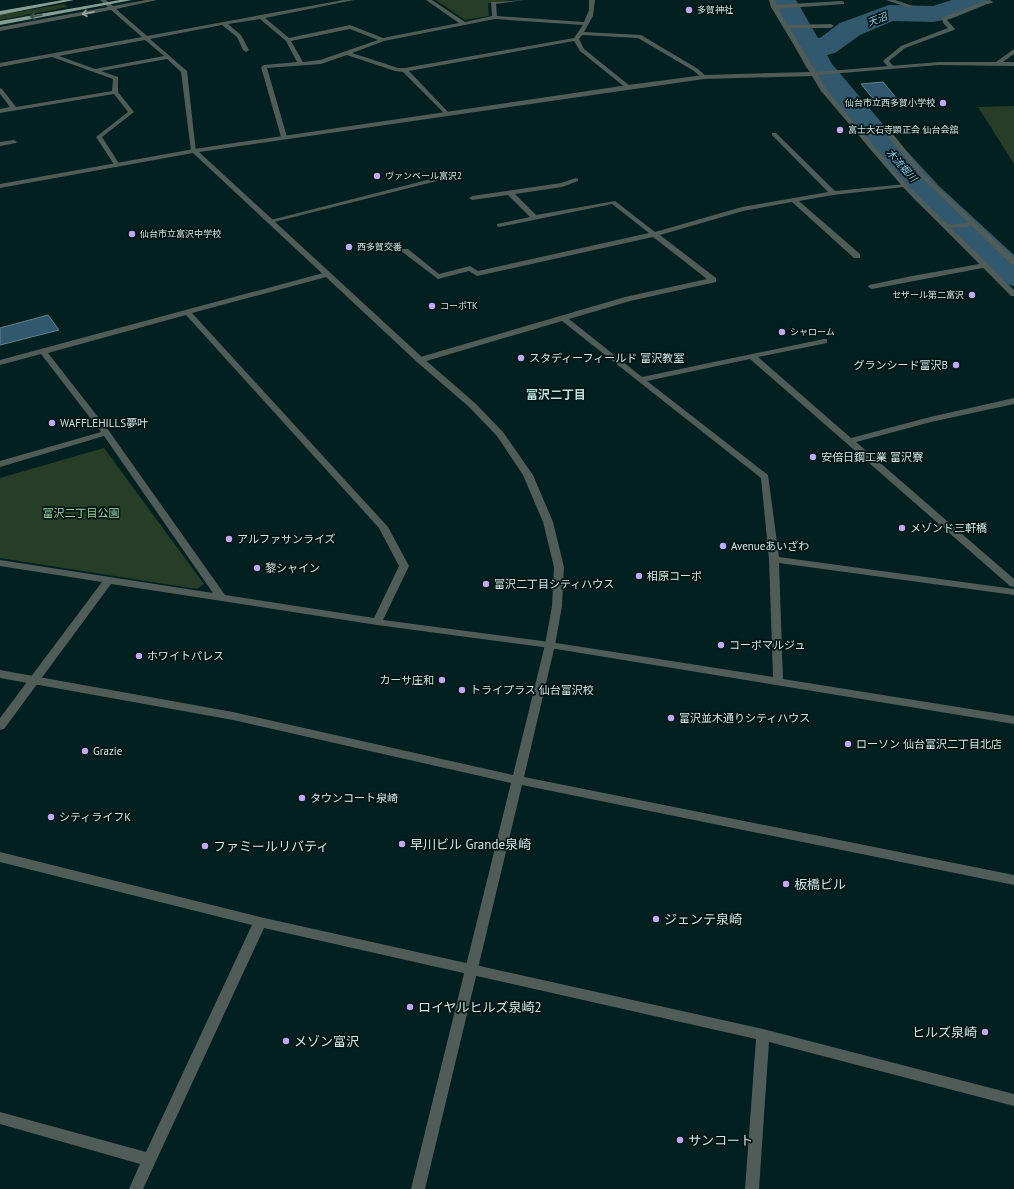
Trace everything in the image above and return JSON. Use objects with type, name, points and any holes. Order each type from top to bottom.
[{"type":"main road","points":[[0,13],[71,0]]},
{"type":"main road","points":[[0,23],[105,2],[129,0]]},
{"type":"street","points":[[0,29],[154,0]]},
{"type":"street","points":[[0,65],[148,39],[351,0]]},
{"type":"street","points":[[428,0],[463,23]]},
{"type":"street","points":[[495,17],[493,3],[522,0]]},
{"type":"street","points":[[347,53],[397,70],[405,70],[576,39],[589,18],[592,9],[592,0]]},
{"type":"street","points":[[772,0],[778,7],[816,73],[823,90],[863,133],[904,185],[1014,294]]},
{"type":"street","points":[[889,0],[910,6]]},
{"type":"street","points":[[105,2],[184,71],[194,151],[420,360],[472,405],[500,434],[528,475],[548,522],[559,567],[557,606],[550,645],[418,1189]]},
{"type":"street","points":[[891,67],[886,61],[903,47],[952,29],[944,19],[981,4],[990,2]]},
{"type":"street","points":[[778,7],[842,3]]},
{"type":"street","points":[[261,17],[288,40],[300,64]]},
{"type":"street","points":[[284,137],[264,67],[321,62],[383,40],[495,17],[585,24]]},
{"type":"street","points":[[224,24],[240,36],[246,50]]},
{"type":"street","points":[[789,27],[830,26]]},
{"type":"street","points":[[288,40],[350,27],[383,40]]},
{"type":"street","points":[[581,33],[639,36],[696,70],[704,77]]},
{"type":"street","points":[[576,39],[582,50],[628,87]]},
{"type":"street","points":[[998,63],[1014,51]]},
{"type":"street","points":[[53,55],[116,78],[115,92],[131,112],[99,137],[117,165]]},
{"type":"street","points":[[95,70],[169,57]]},
{"type":"street","points":[[0,186],[194,151],[284,137],[704,77],[816,73],[891,67],[998,63],[1014,64]]},
{"type":"street","points":[[405,70],[447,114]]},
{"type":"street","points":[[0,90],[14,108]]},
{"type":"street","points":[[0,111],[115,92]]},
{"type":"street","points":[[885,132],[925,178],[1014,262]]},
{"type":"street","points":[[863,133],[897,132]]},
{"type":"street","points":[[774,134],[833,193]]},
{"type":"street","points":[[0,144],[14,142]]},
{"type":"street","points":[[270,222],[435,180]]},
{"type":"street","points":[[472,198],[562,185],[576,180]]},
{"type":"street","points":[[405,251],[438,277],[470,268],[477,274],[655,234],[742,209],[833,193],[904,185]]},
{"type":"street","points":[[509,192],[535,218]]},
{"type":"street","points":[[794,200],[857,256]]},
{"type":"street","points":[[420,360],[628,299],[713,280],[613,202],[498,225]]},
{"type":"street","points":[[945,227],[968,225]]},
{"type":"street","points":[[872,287],[985,265]]},
{"type":"street","points":[[0,363],[327,274]]},
{"type":"street","points":[[188,312],[382,527],[404,566],[377,622]]},
{"type":"street","points":[[564,319],[765,477],[774,559],[778,682]]},
{"type":"street","points":[[640,380],[824,341]]},
{"type":"street","points":[[44,352],[106,433],[221,597]]},
{"type":"street","points":[[753,357],[1014,584]]},
{"type":"street","points":[[850,441],[930,420],[1014,401]]},
{"type":"street","points":[[0,464],[106,433]]},
{"type":"street","points":[[774,559],[1014,592]]},
{"type":"street","points":[[0,563],[377,622],[550,645],[1014,720]]},
{"type":"street","points":[[0,726],[36,680],[109,580]]},
{"type":"street","points":[[0,674],[233,716],[517,780],[1014,880]]},
{"type":"street","points":[[0,857],[260,922],[470,971],[763,1036],[1014,1100]]},
{"type":"street","points":[[136,1189],[260,922]]},
{"type":"street","points":[[752,1189],[763,1036]]},
{"type":"street","points":[[0,1118],[149,1160]]},
{"type":"green space","points":[[436,0],[511,0],[488,3],[489,16],[465,20]]},
{"type":"green space","points":[[64,4],[68,7],[0,20],[0,15]]},
{"type":"green space","points":[[1014,106],[1014,164],[978,107]]},
{"type":"green space","name":"富沢二丁目公園","points":[[104,448],[204,584],[197,589],[0,558],[0,478]]},
{"type":"water","points":[[883,82],[902,105],[879,106],[861,84]]},
{"type":"water","points":[[48,315],[59,330],[0,345],[0,328]]},
{"type":"waterway","name":"木流堀川","points":[[783,0],[820,67],[881,142],[927,193],[1014,275]]},
{"type":"waterway","name":"天沼","points":[[808,45],[825,47],[850,29],[889,13],[933,14],[944,12],[976,0]]},
{"type":"place","name":"多賀神社","points":[[689,10]]},
{"type":"place","name":"仙台市立西多賀小学校","points":[[943,103]]},
{"type":"place","name":"富士大石寺顕正会 仙台会舘","points":[[840,130]]},
{"type":"place","name":"ヴァンベール富沢2","points":[[377,176]]},
{"type":"place","name":"仙台市立富沢中学校","points":[[132,234]]},
{"type":"place","name":"西多賀交番","points":[[349,247]]},
{"type":"place","name":"セザール第二富沢","points":[[972,295]]},
{"type":"place","name":"コーポTK","points":[[432,306]]},
{"type":"place","name":"シャローム","points":[[782,332]]},
{"type":"place","name":"スタディーフィールド 富沢教室","points":[[521,358]]},
{"type":"place","name":"グランシード富沢B","points":[[956,365]]},
{"type":"place","name":"WAFFLEHILLS夢叶","points":[[52,423]]},
{"type":"place","name":"安倍日鋼工業 富沢寮","points":[[813,457]]},
{"type":"place","name":"メゾンド三軒橋","points":[[902,528]]},
{"type":"place","name":"アルファサンライズ","points":[[229,539]]},
{"type":"place","name":"Avenueあいざわ","points":[[723,546]]},
{"type":"place","name":"黎シャイン","points":[[257,568]]},
{"type":"place","name":"相原コーポ","points":[[639,576]]},
{"type":"place","name":"富沢二丁目シティハウス","points":[[486,584]]},
{"type":"place","name":"コーポマルジュ","points":[[721,645]]},
{"type":"place","name":"ホワイトパレス","points":[[139,656]]},
{"type":"place","name":"カーサ庄和","points":[[442,680]]},
{"type":"place","name":"トライプラス 仙台富沢校","points":[[462,690]]},
{"type":"place","name":"富沢並木通りシティハウス","points":[[671,718]]},
{"type":"place","name":"ローソン 仙台富沢二丁目北店","points":[[848,744]]},
{"type":"place","name":"Grazie","points":[[85,751]]},
{"type":"place","name":"タウンコート泉崎","points":[[302,798]]},
{"type":"place","name":"シティライフK","points":[[51,817]]},
{"type":"place","name":"早川ビル Grande泉崎","points":[[402,844]]},
{"type":"place","name":"ファミールリバティ","points":[[205,846]]},
{"type":"place","name":"板橋ビル","points":[[786,884]]},
{"type":"place","name":"ジェンテ泉崎","points":[[656,919]]},
{"type":"place","name":"ロイヤルヒルズ泉崎2","points":[[410,1007]]},
{"type":"place","name":"ヒルズ泉崎","points":[[985,1032]]},
{"type":"place","name":"メゾン富沢","points":[[286,1041]]},
{"type":"place","name":"サンコート","points":[[680,1140]]},
{"type":"district","name":"富沢二丁目","points":[[556,395]]}]
